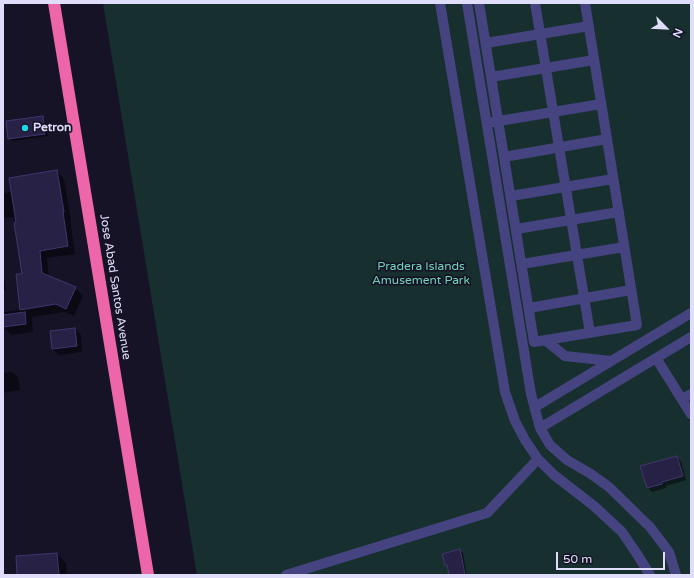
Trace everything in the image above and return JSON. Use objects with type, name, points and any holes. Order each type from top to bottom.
[{"type":"highway","name":"Jose Abad Santos Avenue","points":[[54,3],[148,575]]},
{"type":"lane","points":[[440,3],[505,392],[525,440],[538,459],[554,475],[594,506],[622,532],[650,575]]},
{"type":"lane","points":[[466,3],[487,122],[531,394],[540,428],[550,445],[567,460],[591,474],[609,487],[650,527],[669,552],[676,575]]},
{"type":"lane","points":[[535,3],[590,333]]},
{"type":"lane","points":[[483,4],[486,43],[491,77],[534,342],[637,324],[585,3]]},
{"type":"lane","points":[[486,43],[589,26]]},
{"type":"lane","points":[[491,77],[594,60]]},
{"type":"lane","points":[[487,122],[601,104]]},
{"type":"lane","points":[[504,157],[607,139]]},
{"type":"lane","points":[[511,196],[613,179]]},
{"type":"lane","points":[[516,229],[619,212]]},
{"type":"lane","points":[[522,264],[624,247]]},
{"type":"lane","points":[[529,308],[632,290]]},
{"type":"lane","points":[[535,407],[691,313]]},
{"type":"lane","points":[[540,428],[691,337]]},
{"type":"lane","points":[[545,340],[565,356],[611,361]]},
{"type":"lane","points":[[656,358],[687,397],[691,414]]},
{"type":"lane","points":[[286,575],[487,513],[538,459]]},
{"type":"green space","name":"Pradera Islands Amusement Park","points":[[103,3],[691,3],[691,575],[197,575]]},
{"type":"building","name":"Petron","points":[[43,116],[45,134],[8,139],[6,121]]},
{"type":"building","points":[[57,170],[68,246],[40,251],[42,273],[76,287],[66,309],[56,304],[20,310],[16,274],[22,274],[9,178]]},
{"type":"building","points":[[25,312],[26,324],[3,327],[3,315]]},
{"type":"building","points":[[75,328],[77,346],[52,349],[50,331]]},
{"type":"building","points":[[677,456],[683,476],[647,488],[640,466]]},
{"type":"building","points":[[460,549],[465,575],[449,575],[447,565],[445,565],[442,554]]},
{"type":"building","points":[[57,553],[59,575],[17,575],[16,556]]},
{"type":"place","name":"Petron","points":[[25,128]]}]
